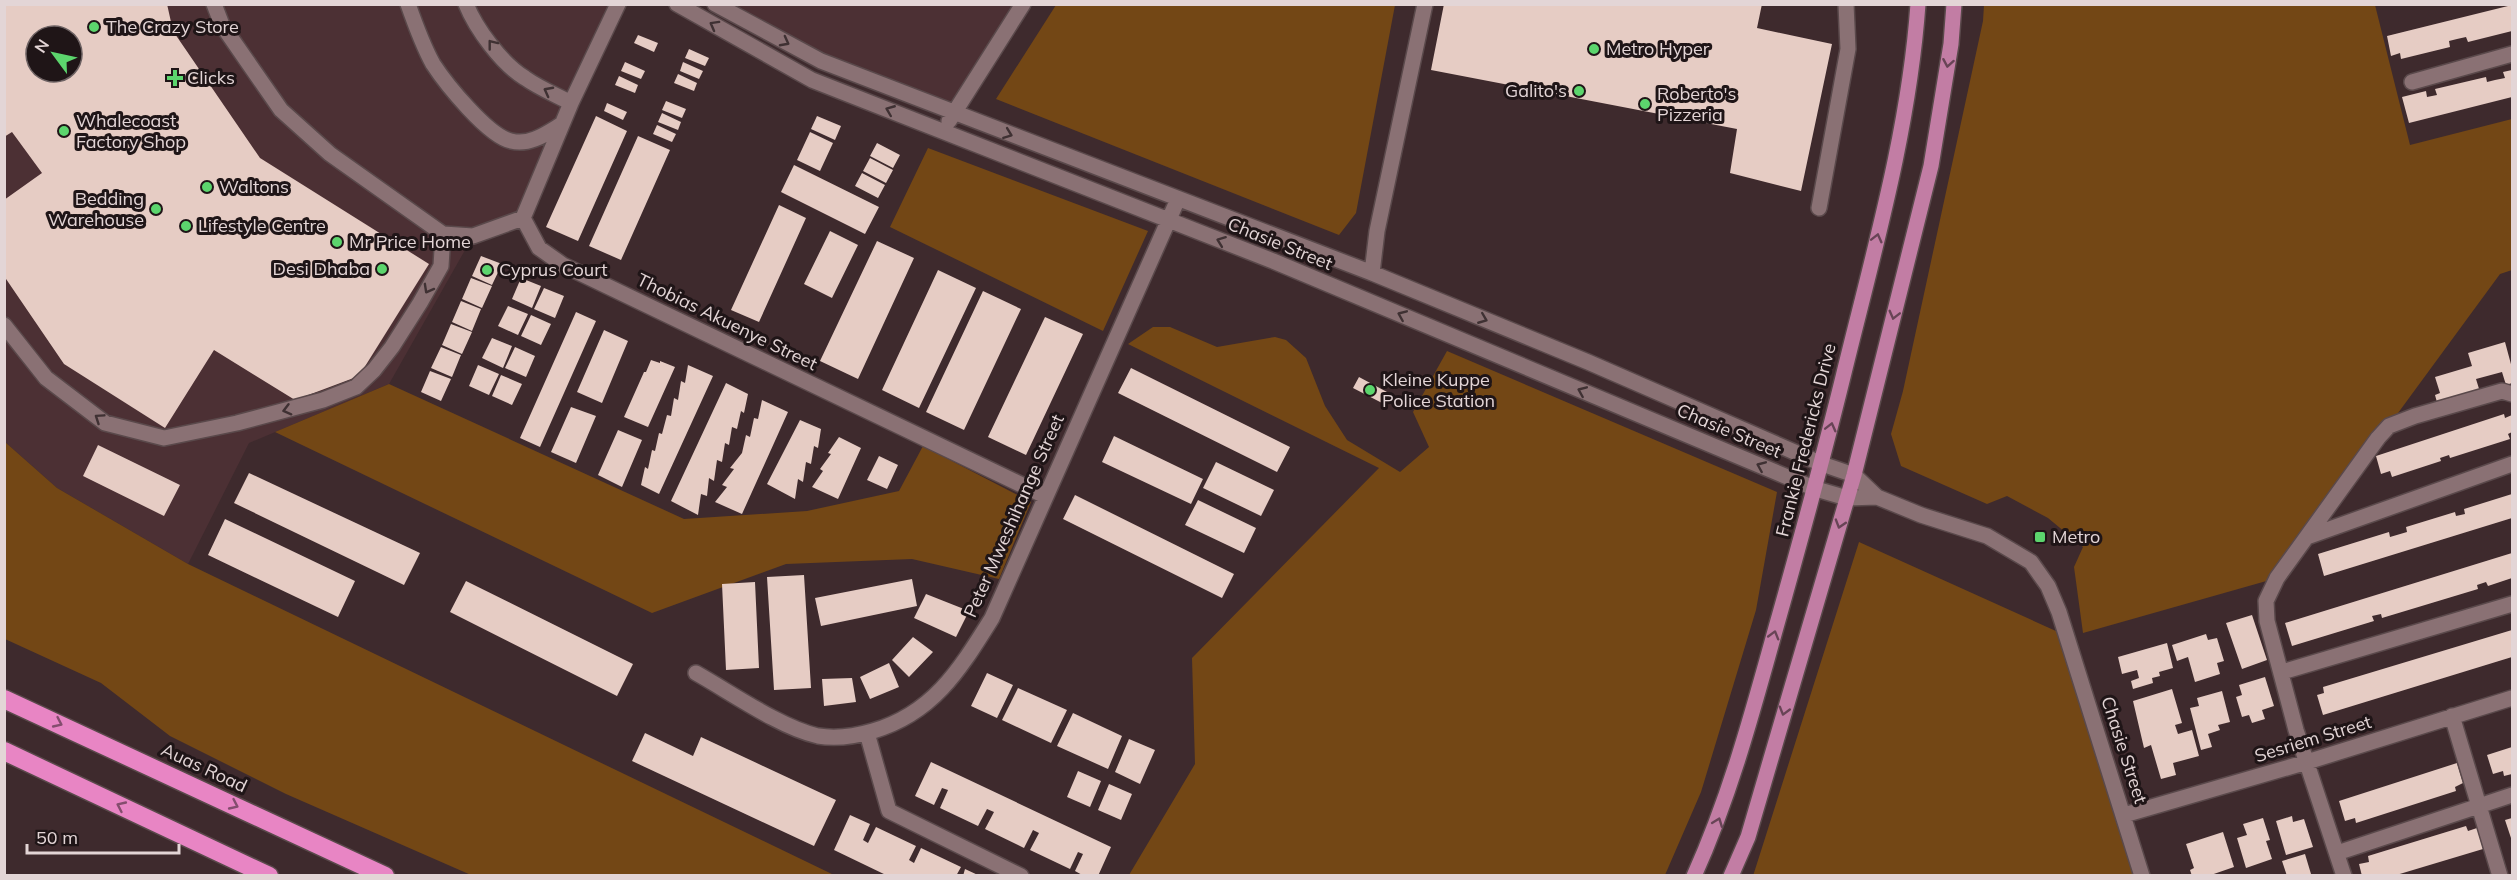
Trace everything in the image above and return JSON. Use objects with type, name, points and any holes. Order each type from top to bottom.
[{"type":"highway","name":"Auas Road","points":[[4,699],[385,876]]},
{"type":"highway","points":[[4,751],[269,876]]},
{"type":"main road","name":"Frankie Fredericks Drive","points":[[1694,876],[1717,825],[1742,752],[1816,489],[1896,161],[1916,35],[1918,4]]},
{"type":"main road","points":[[1731,876],[1748,837],[1854,475],[1931,166],[1952,45],[1954,4]]},
{"type":"street","points":[[214,4],[222,25],[281,110],[330,154],[443,234],[473,236],[523,218],[562,123],[618,4]]},
{"type":"street","points":[[408,4],[434,64],[474,114],[495,134],[512,142],[536,140],[562,123]]},
{"type":"street","points":[[466,4],[472,19],[512,69],[571,103]]},
{"type":"street","name":"Chasie Street","points":[[676,4],[812,80],[1273,261],[1816,489],[1847,498],[1877,497]]},
{"type":"street","name":"Chasie Street","points":[[715,4],[821,61],[1372,273],[1588,362],[1822,464],[1854,475],[1877,497],[1921,515],[1987,536],[2031,562],[2048,586],[2059,612],[2142,876]]},
{"type":"street","points":[[944,132],[954,112],[1023,4]]},
{"type":"street","points":[[1372,273],[1377,231],[1425,4]]},
{"type":"street","points":[[1820,208],[1848,49],[1845,4]]},
{"type":"street","points":[[2412,82],[2512,54]]},
{"type":"street","name":"Peter Mweshihange Street","points":[[696,673],[782,721],[818,736],[844,737],[867,733],[895,724],[923,707],[957,673],[992,618],[1044,496],[1178,199]]},
{"type":"street","name":"Thobias Akuenye Street","points":[[523,218],[539,248],[563,265],[1044,496]]},
{"type":"street","points":[[4,325],[46,378],[105,423],[164,438],[216,428],[323,400],[356,387],[374,370],[392,347],[431,285],[441,266],[443,234]]},
{"type":"street","points":[[2344,876],[2296,730],[2267,621],[2266,600],[2277,578],[2378,438],[2390,426],[2415,416],[2502,391],[2512,394]]},
{"type":"street","points":[[2307,537],[2512,464]]},
{"type":"street","points":[[2282,672],[2512,604]]},
{"type":"street","name":"Sesriem Street","points":[[2124,815],[2307,762],[2512,698]]},
{"type":"street","points":[[2452,716],[2500,876]]},
{"type":"street","points":[[867,733],[889,811],[1021,876]]},
{"type":"street","points":[[2337,853],[2512,795]]},
{"type":"shaded area","points":[[5,5],[621,5],[523,218],[473,236],[389,384],[249,443],[188,564],[57,488],[5,442]]},
{"type":"shaded area","points":[[718,5],[1023,5],[954,113],[821,61]]},
{"type":"shaded area","points":[[1056,5],[1395,5],[1356,213],[1339,235],[996,99]]},
{"type":"shaded area","points":[[1984,5],[2375,5],[2410,145],[2512,119],[2512,270],[2500,274],[2277,578],[2083,633],[2074,567],[2083,547],[2048,518],[2007,496],[1987,504],[1901,466],[1891,434],[1903,391],[1983,21]]},
{"type":"shaded area","points":[[928,148],[1148,231],[1103,331],[890,227]]},
{"type":"shaded area","points":[[1153,327],[1170,327],[1217,347],[1275,337],[1286,340],[1306,358],[1325,406],[1347,440],[1400,472],[1429,447],[1413,412],[1447,351],[1777,492],[1756,610],[1701,792],[1665,875],[1129,875],[1195,764],[1192,658],[1379,468],[1128,344]]},
{"type":"shaded area","points":[[389,384],[684,519],[807,511],[899,491],[923,446],[1031,502],[999,579],[912,559],[786,564],[652,613],[275,432]]},
{"type":"shaded area","points":[[5,442],[57,488],[188,564],[834,875],[471,875],[286,794],[170,736],[101,683],[5,639]]},
{"type":"shaded area","points":[[1859,542],[2067,636],[2139,875],[1753,876]]},
{"type":"building","name":"Lifestyle Centre","points":[[4,4],[167,4],[173,31],[260,158],[429,264],[359,376],[295,400],[214,350],[165,428],[64,364],[4,276],[4,200],[42,173],[12,132],[4,137]]},
{"type":"building","name":"Metro Hyper","points":[[1444,4],[1762,4],[1757,28],[1832,44],[1801,191],[1730,173],[1737,129],[1431,70]]},
{"type":"building","points":[[2512,5],[2512,31],[2468,42],[2466,37],[2449,41],[2450,47],[2401,59],[2400,53],[2391,56],[2387,36]]},
{"type":"building","points":[[638,35],[658,43],[654,52],[634,43]]},
{"type":"building","points":[[689,49],[709,58],[705,66],[685,58]]},
{"type":"building","points":[[625,62],[645,71],[641,79],[621,71]]},
{"type":"building","points":[[683,62],[703,71],[699,79],[680,71]]},
{"type":"building","points":[[2512,70],[2512,97],[2409,123],[2402,97],[2426,91],[2427,97],[2437,95],[2435,89],[2486,77],[2487,82],[2505,78],[2503,72]]},
{"type":"building","points":[[678,74],[697,83],[694,91],[674,83]]},
{"type":"building","points":[[619,76],[638,85],[635,93],[615,85]]},
{"type":"building","points":[[666,101],[686,109],[682,118],[662,110]]},
{"type":"building","points":[[607,103],[627,112],[623,120],[604,111]]},
{"type":"building","points":[[662,113],[681,122],[678,130],[658,122]]},
{"type":"building","points":[[596,116],[627,131],[578,241],[546,227]]},
{"type":"building","points":[[817,116],[841,126],[835,140],[811,129]]},
{"type":"building","points":[[657,125],[676,134],[672,142],[653,134]]},
{"type":"building","points":[[810,132],[833,143],[820,171],[797,160]]},
{"type":"building","points":[[638,136],[670,150],[621,260],[589,246]]},
{"type":"building","points":[[877,143],[900,155],[893,168],[870,156]]},
{"type":"building","points":[[870,158],[893,170],[886,183],[863,171]]},
{"type":"building","points":[[794,165],[879,207],[865,234],[781,192]]},
{"type":"building","points":[[862,173],[885,185],[878,198],[855,186]]},
{"type":"building","points":[[779,205],[806,218],[759,322],[731,310]]},
{"type":"building","points":[[830,231],[858,245],[832,298],[804,284]]},
{"type":"building","points":[[877,241],[914,258],[858,379],[820,361]]},
{"type":"building","name":"Cyprus Court","points":[[481,256],[502,264],[492,285],[472,276]]},
{"type":"building","points":[[938,270],[976,288],[919,408],[882,390]]},
{"type":"building","points":[[471,278],[492,286],[482,308],[462,299]]},
{"type":"building","points":[[521,278],[541,286],[532,308],[512,299]]},
{"type":"building","points":[[544,288],[564,296],[555,318],[534,309]]},
{"type":"building","points":[[983,291],[1021,309],[964,430],[926,412]]},
{"type":"building","points":[[461,301],[481,309],[472,331],[452,322]]},
{"type":"building","points":[[508,306],[528,314],[518,335],[498,326]]},
{"type":"building","points":[[576,312],[596,321],[540,447],[520,438]]},
{"type":"building","points":[[531,315],[551,324],[541,345],[521,336]]},
{"type":"building","points":[[1045,317],[1083,334],[1026,455],[988,437]]},
{"type":"building","points":[[451,324],[472,332],[462,354],[442,345]]},
{"type":"building","points":[[604,330],[628,341],[602,403],[577,392]]},
{"type":"building","points":[[492,338],[512,346],[503,368],[482,358]]},
{"type":"building","points":[[2505,342],[2512,368],[2512,383],[2506,385],[2502,372],[2476,379],[2480,392],[2438,406],[2435,395],[2440,393],[2435,377],[2472,366],[2468,353]]},
{"type":"building","points":[[441,347],[461,355],[452,377],[431,368]]},
{"type":"building","points":[[515,347],[535,356],[526,377],[505,368]]},
{"type":"building","points":[[651,360],[675,367],[648,427],[624,417]]},
{"type":"building","points":[[478,365],[499,374],[489,395],[469,386]]},
{"type":"building","points":[[688,365],[713,376],[659,494],[641,485],[645,467],[648,469],[652,450],[655,451],[659,433],[662,434],[667,415],[671,416],[674,398],[678,400],[681,381],[685,383]]},
{"type":"building","points":[[1131,368],[1290,447],[1277,472],[1118,393]]},
{"type":"building","points":[[430,371],[451,379],[441,401],[421,392]]},
{"type":"building","points":[[501,375],[522,384],[512,405],[492,396]]},
{"type":"building","name":"Kleine Kuppe Police Station","points":[[1359,377],[1387,392],[1382,403],[1353,388]]},
{"type":"building","points":[[726,383],[748,394],[744,413],[741,411],[737,429],[732,427],[729,445],[725,443],[722,462],[717,460],[714,481],[709,478],[707,496],[701,494],[698,515],[671,501]]},
{"type":"building","points":[[762,400],[788,412],[742,514],[715,502],[727,487],[722,485],[734,469],[730,468],[742,453],[746,435],[750,437],[754,418],[758,419]]},
{"type":"building","points":[[571,407],[596,416],[576,463],[551,452]]},
{"type":"building","points":[[2504,414],[2505,418],[2512,415],[2512,432],[2508,434],[2510,439],[2450,458],[2449,455],[2440,458],[2441,461],[2392,477],[2390,471],[2381,474],[2376,456]]},
{"type":"building","points":[[800,420],[821,429],[818,448],[814,446],[811,464],[806,462],[803,482],[798,479],[795,499],[767,484]]},
{"type":"building","points":[[618,430],[642,440],[622,487],[598,475]]},
{"type":"building","points":[[1114,436],[1203,479],[1191,504],[1102,462]]},
{"type":"building","points":[[839,437],[861,448],[838,499],[812,487],[823,471],[820,469],[831,454],[828,453]]},
{"type":"building","points":[[98,445],[180,485],[164,516],[83,476]]},
{"type":"building","points":[[879,456],[898,465],[887,489],[867,480]]},
{"type":"building","points":[[1216,462],[1274,490],[1261,516],[1203,488]]},
{"type":"building","points":[[249,473],[420,553],[404,585],[234,503]]},
{"type":"building","points":[[2512,494],[2512,518],[2324,576],[2318,554],[2389,532],[2390,537],[2407,532],[2406,527],[2455,512],[2456,516],[2465,514],[2464,509]]},
{"type":"building","points":[[1075,495],[1234,574],[1222,598],[1063,519]]},
{"type":"building","points":[[1198,500],[1256,528],[1244,553],[1185,525]]},
{"type":"building","points":[[225,519],[355,581],[338,617],[208,555]]},
{"type":"building","points":[[2512,553],[2512,578],[2488,586],[2486,582],[2477,585],[2478,589],[2382,618],[2381,614],[2372,616],[2374,621],[2292,646],[2285,623]]},
{"type":"building","points":[[804,575],[811,688],[774,690],[767,577]]},
{"type":"building","points":[[912,579],[917,606],[821,626],[815,598]]},
{"type":"building","points":[[466,581],[633,664],[617,696],[450,612]]},
{"type":"building","points":[[755,582],[759,668],[726,670],[722,584]]},
{"type":"building","points":[[926,594],[969,611],[956,637],[914,618]]},
{"type":"building","points":[[2252,615],[2267,660],[2242,669],[2226,623]]},
{"type":"building","points":[[2512,630],[2512,657],[2323,715],[2317,695],[2324,693],[2323,687]]},
{"type":"building","points":[[2206,634],[2208,640],[2217,638],[2224,661],[2217,663],[2220,674],[2195,682],[2188,657],[2177,661],[2172,645]]},
{"type":"building","points":[[913,637],[933,652],[909,677],[892,660]]},
{"type":"building","points":[[2167,643],[2173,668],[2159,672],[2160,676],[2152,678],[2153,683],[2133,689],[2131,681],[2139,678],[2137,670],[2122,674],[2118,657]]},
{"type":"building","points":[[889,663],[899,687],[870,699],[860,677]]},
{"type":"building","points":[[987,673],[1013,685],[997,718],[971,706]]},
{"type":"building","points":[[2265,677],[2274,706],[2262,710],[2265,719],[2252,723],[2249,715],[2242,717],[2236,697],[2242,695],[2239,685]]},
{"type":"building","points":[[852,678],[856,702],[824,706],[822,679]]},
{"type":"building","points":[[1018,688],[1067,710],[1051,743],[1002,720]]},
{"type":"building","points":[[2172,689],[2182,723],[2175,725],[2178,734],[2192,730],[2199,756],[2173,763],[2176,775],[2161,779],[2151,745],[2144,748],[2133,701]]},
{"type":"building","points":[[2222,691],[2230,722],[2218,725],[2220,730],[2208,734],[2212,747],[2201,750],[2190,708],[2199,706],[2197,698]]},
{"type":"building","points":[[1073,713],[1122,736],[1108,769],[1057,746]]},
{"type":"building","points":[[645,733],[693,756],[701,737],[836,800],[814,846],[632,761]]},
{"type":"building","points":[[1129,739],[1155,750],[1140,784],[1115,772]]},
{"type":"building","points":[[2512,747],[2512,774],[2504,776],[2503,771],[2493,774],[2487,755]]},
{"type":"building","points":[[931,762],[1111,847],[1098,876],[1084,876],[1075,871],[1083,854],[1078,852],[1070,869],[1030,850],[1039,833],[1033,830],[1024,848],[985,829],[994,812],[987,809],[978,826],[940,808],[948,790],[942,788],[934,805],[915,796]]},
{"type":"building","points":[[2457,763],[2463,783],[2455,787],[2456,791],[2356,823],[2355,818],[2345,821],[2339,801]]},
{"type":"building","points":[[1078,771],[1101,781],[1090,807],[1067,797]]},
{"type":"building","points":[[1109,784],[1132,794],[1121,820],[1098,810]]},
{"type":"building","points":[[850,815],[870,824],[863,840],[868,843],[876,827],[916,846],[909,860],[914,863],[921,848],[961,867],[956,876],[888,876],[834,850]]},
{"type":"building","points":[[2292,816],[2293,822],[2304,819],[2313,847],[2286,855],[2276,821]]},
{"type":"building","points":[[2263,818],[2270,840],[2266,841],[2272,859],[2246,868],[2237,838],[2247,835],[2243,824]]},
{"type":"building","points":[[2512,818],[2512,841],[2505,820]]},
{"type":"building","points":[[2466,826],[2468,831],[2477,828],[2483,849],[2393,876],[2362,876],[2359,864],[2369,862],[2368,856]]},
{"type":"building","points":[[2223,832],[2234,867],[2208,876],[2192,876],[2190,870],[2194,868],[2186,844]]},
{"type":"building","points":[[2305,854],[2311,874],[2287,876],[2282,861]]},
{"type":"building","points":[[965,869],[980,876],[963,876]]},
{"type":"place","name":"The Crazy Store","points":[[94,27]]},
{"type":"place","name":"Metro Hyper","points":[[1594,49]]},
{"type":"place","name":"Clicks","points":[[175,78]]},
{"type":"place","name":"Galito's","points":[[1579,91]]},
{"type":"place","name":"Roberto's Pizzeria","points":[[1645,104]]},
{"type":"place","name":"Whalecoast Factory Shop","points":[[64,131]]},
{"type":"place","name":"Waltons","points":[[207,187]]},
{"type":"place","name":"Bedding Warehouse","points":[[156,209]]},
{"type":"place","name":"Lifestyle Centre","points":[[186,226]]},
{"type":"place","name":"Mr Price Home","points":[[337,242]]},
{"type":"place","name":"Desi Dhaba","points":[[382,269]]},
{"type":"place","name":"Cyprus Court","points":[[487,270]]},
{"type":"place","name":"Kleine Kuppe Police Station","points":[[1370,390]]},
{"type":"place","name":"Metro","points":[[2040,537]]}]
